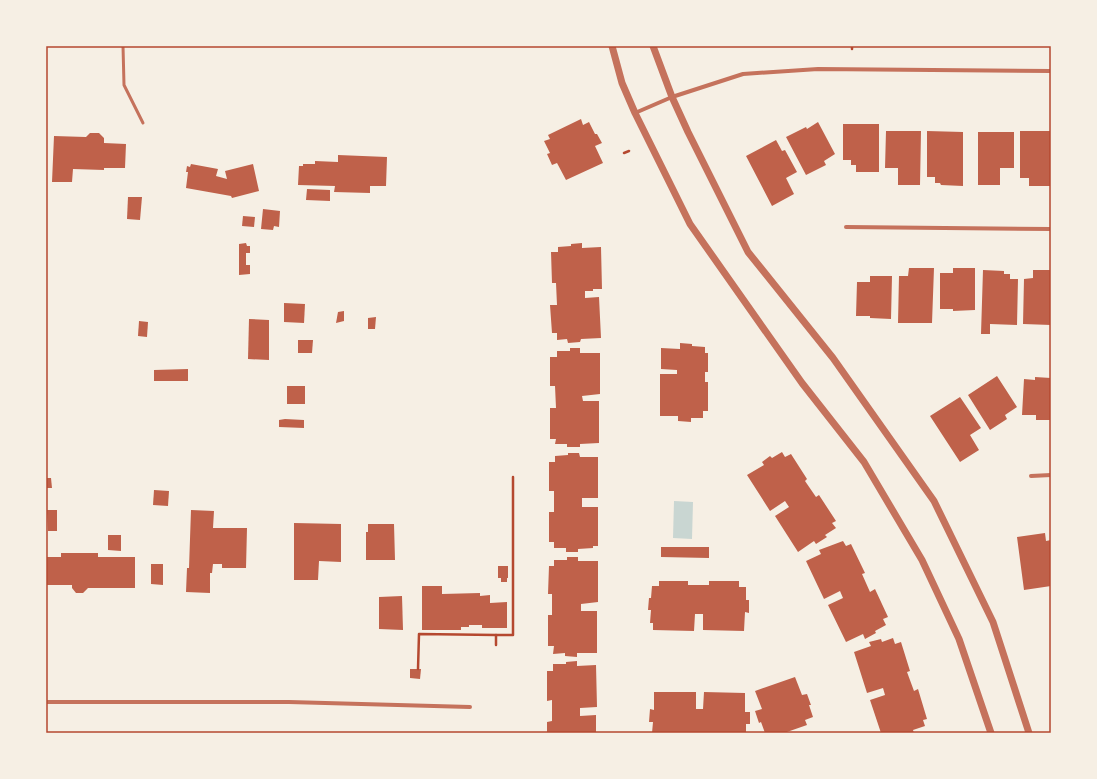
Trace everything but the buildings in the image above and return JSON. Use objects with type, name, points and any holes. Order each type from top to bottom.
[{"type":"street","points":[[612,46],[622,83],[635,114],[690,224],[802,383],[864,462],[922,560],[959,639],[991,733]]},
{"type":"street","points":[[653,46],[672,96],[688,132],[748,252],[833,358],[934,501],[993,622],[1029,733]]},
{"type":"street","points":[[635,114],[672,96],[744,74],[818,69],[1051,71]]},
{"type":"street","points":[[846,227],[1051,229]]},
{"type":"street","points":[[1031,476],[1051,475]]},
{"type":"street","points":[[46,702],[290,702],[470,707]]},
{"type":"lane","points":[[123,46],[124,85],[143,122]]},
{"type":"path","points":[[624,153],[629,151]]},
{"type":"path","points":[[418,669],[419,634],[513,635],[513,476]]},
{"type":"path","points":[[496,635],[496,645]]},
{"type":"shaded area","points":[[674,501],[693,502],[692,539],[673,538]]}]
